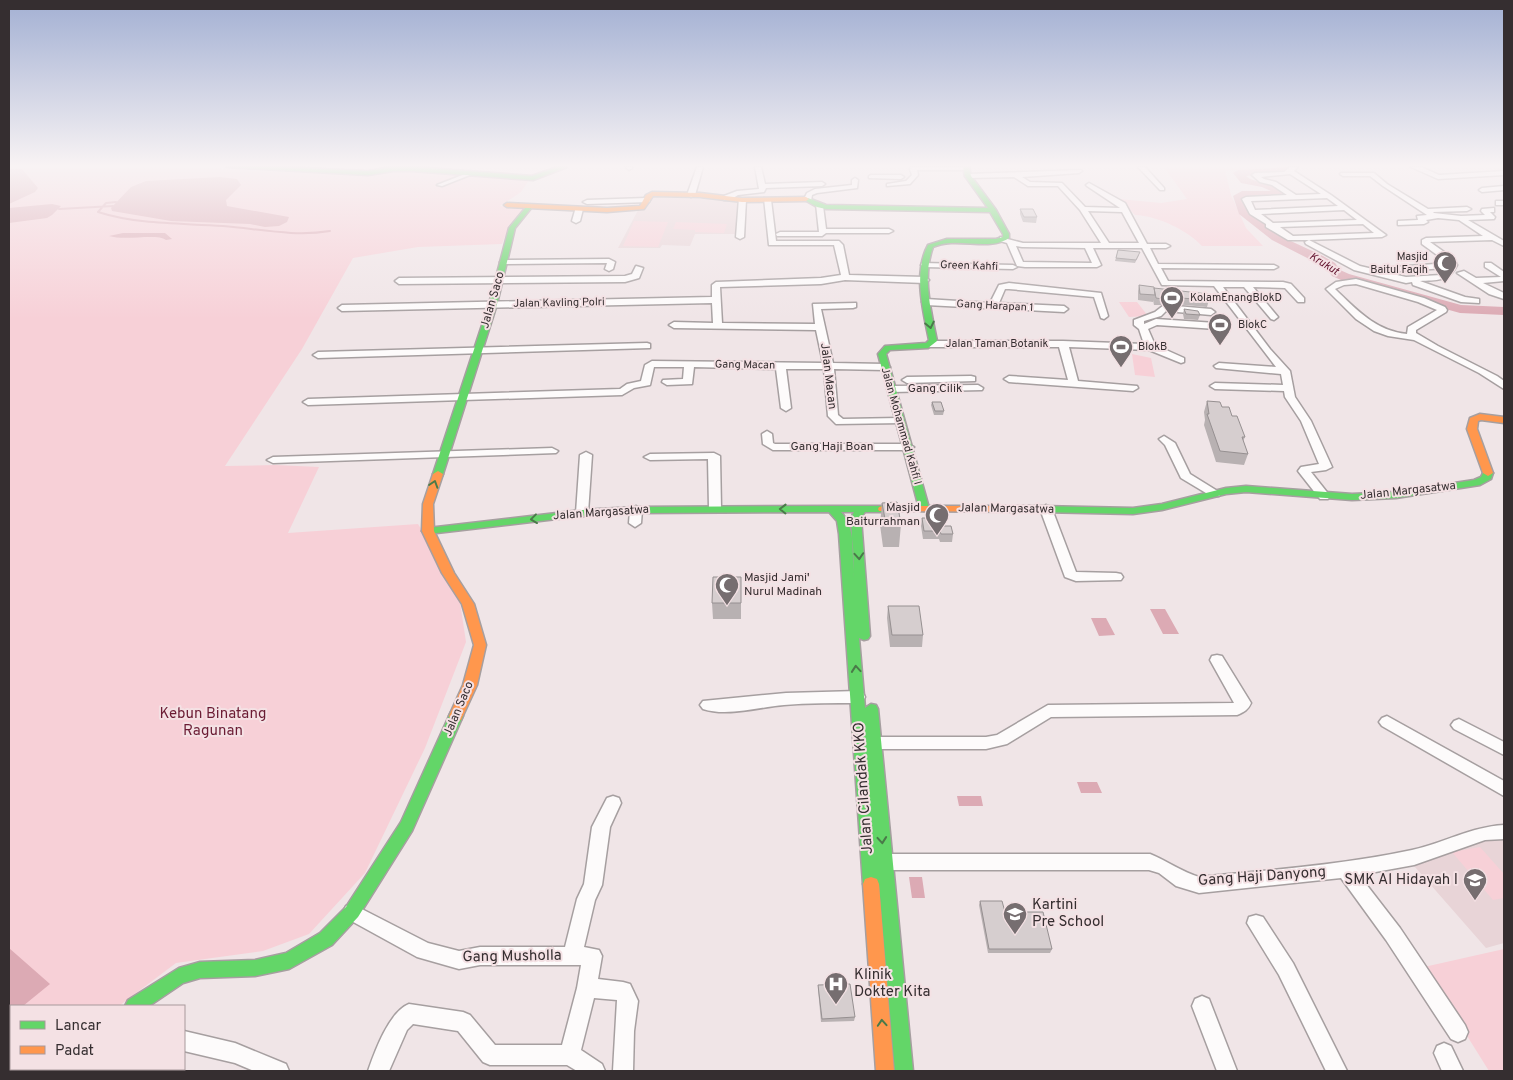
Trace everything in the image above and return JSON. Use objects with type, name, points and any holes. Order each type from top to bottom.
[{"type":"main road","name":"Jalan Saco","points":[[135,1005],[178,976],[200,970],[255,968],[289,961],[326,939],[352,912],[407,826],[470,685],[480,645],[468,604],[448,573],[428,531],[428,504],[493,304],[512,228],[521,217]]},
{"type":"main road","points":[[930,344],[933,341],[926,302],[925,265],[927,250],[936,243],[1007,241],[1006,234],[997,217]]},
{"type":"main road","name":"Jalan Mohammad Kahfi I","points":[[924,508],[882,354],[885,349],[930,344]]},
{"type":"main road","name":"Jalan Margasatwa","points":[[428,531],[582,513],[636,510],[924,508],[1133,510],[1162,507],[1226,491],[1246,489],[1324,496],[1396,495],[1476,483],[1486,479],[1488,474],[1472,429],[1473,420],[1480,417],[1504,420]]},
{"type":"main road","name":"Jalan Cilandak KKO","points":[[832,509],[842,520],[845,534],[849,606],[864,693],[877,862],[886,1071]]},
{"type":"main road","points":[[862,509],[856,518],[867,671]]},
{"type":"main road","name":"Jalan Cilandak KKO","points":[[877,862],[904,1071]]},
{"type":"street","points":[[740,236],[741,217]]},
{"type":"street","points":[[769,217],[772,243],[836,243],[839,245],[844,277]]},
{"type":"street","points":[[821,217],[823,231]]},
{"type":"street","points":[[1088,217],[1107,246]]},
{"type":"street","points":[[1130,217],[1165,283],[1286,286],[1301,300]]},
{"type":"street","points":[[1260,217],[1291,238],[1382,235],[1357,217]]},
{"type":"street","points":[[1401,223],[1424,222],[1420,218],[1431,217]]},
{"type":"street","points":[[1447,217],[1479,217]]},
{"type":"street","points":[[1461,218],[1476,229],[1504,244]]},
{"type":"street","points":[[1269,225],[1364,222]]},
{"type":"street","points":[[780,234],[822,234],[823,231],[888,231]]},
{"type":"street","points":[[1453,266],[1451,261],[1425,242],[1432,240],[1495,238]]},
{"type":"street","points":[[1007,241],[1020,264],[1025,265],[1097,265],[1088,246]]},
{"type":"street","points":[[1007,241],[1088,246],[1166,246]]},
{"type":"street","points":[[1309,242],[1363,270],[1406,280],[1464,300],[1476,301]]},
{"type":"street","points":[[504,262],[609,261],[611,262],[609,269]]},
{"type":"street","name":"Green Kahfi","points":[[925,265],[1013,268]]},
{"type":"street","points":[[1488,265],[1504,275]]},
{"type":"street","points":[[1156,266],[1274,267]]},
{"type":"street","points":[[1363,270],[1453,266]]},
{"type":"street","points":[[1406,280],[1443,277],[1449,273],[1453,266]]},
{"type":"street","name":"Jalan Kavling Polri","points":[[500,279],[625,279],[636,276],[639,268]]},
{"type":"street","points":[[1461,273],[1492,292],[1504,296]]},
{"type":"street","points":[[718,326],[716,285],[821,281],[844,277],[925,280]]},
{"type":"street","points":[[399,281],[500,279]]},
{"type":"street","points":[[1473,281],[1504,279]]},
{"type":"street","points":[[1492,280],[1504,287]]},
{"type":"street","points":[[1416,337],[1401,337],[1378,331],[1330,289],[1335,284],[1346,281],[1356,282],[1421,300],[1442,309],[1411,329],[1412,334],[1504,386]]},
{"type":"street","points":[[1217,284],[1267,351],[1285,371],[1290,398],[1306,421],[1326,467],[1305,469],[1304,471],[1324,496]]},
{"type":"street","points":[[1246,284],[1274,317]]},
{"type":"street","points":[[993,306],[1002,287],[1098,294],[1104,316]]},
{"type":"street","name":"Jalan Kavling Polri","points":[[342,308],[716,300]]},
{"type":"street","name":"Gang Harapan 1","points":[[926,302],[1064,309]]},
{"type":"street","name":"Jalan Macan","points":[[853,305],[816,306],[829,366],[833,416],[840,422],[899,421]]},
{"type":"street","points":[[1151,347],[1145,337],[1143,328],[1139,324],[1139,320],[1158,314],[1164,308],[1211,312]]},
{"type":"street","points":[[1143,328],[1156,322],[1216,326]]},
{"type":"street","name":"Jalan Macan","points":[[674,325],[820,328]]},
{"type":"street","name":"Jalan Taman Botanik","points":[[930,344],[1063,344],[1151,347],[1181,360]]},
{"type":"street","name":"Jalan Taman Botanik","points":[[1063,344],[1073,382]]},
{"type":"street","points":[[318,355],[478,349],[648,346]]},
{"type":"street","name":"Gang Macan","points":[[463,397],[622,392],[631,386],[646,384],[650,365],[652,364],[885,367]]},
{"type":"street","points":[[667,382],[688,382],[689,364]]},
{"type":"street","points":[[781,366],[786,408]]},
{"type":"street","points":[[1219,366],[1285,371]]},
{"type":"street","points":[[890,385],[971,379]]},
{"type":"street","points":[[1009,379],[1073,382],[1134,388]]},
{"type":"street","name":"Gang Cilik","points":[[890,385],[978,388]]},
{"type":"street","points":[[1215,386],[1288,388]]},
{"type":"street","points":[[308,402],[463,397]]},
{"type":"street","name":"Gang Haji Boan","points":[[767,434],[768,444],[773,447],[908,447]]},
{"type":"street","points":[[1164,439],[1169,441],[1185,476],[1215,494]]},
{"type":"street","points":[[273,460],[552,451]]},
{"type":"street","points":[[582,513],[586,455]]},
{"type":"street","points":[[650,457],[714,456],[715,508]]},
{"type":"street","points":[[1046,509],[1070,574],[1076,577],[1116,577]]},
{"type":"street","points":[[636,510],[636,523]]},
{"type":"street","points":[[868,744],[986,743],[1000,740],[1048,711],[1237,709],[1243,703],[1217,660]]},
{"type":"street","points":[[708,705],[864,693]]},
{"type":"street","points":[[1387,722],[1504,789]]},
{"type":"street","points":[[1459,725],[1504,749]]},
{"type":"street","points":[[572,956],[586,899],[593,885],[601,827],[613,803]]},
{"type":"street","name":"Gang Haji Danyong","points":[[877,862],[1150,862],[1165,868],[1182,880],[1199,885],[1345,870],[1414,856],[1485,833],[1504,832]]},
{"type":"street","points":[[1345,870],[1393,934],[1458,1032]]},
{"type":"street","name":"Gang Musholla","points":[[352,912],[424,952],[459,960],[480,956],[592,956],[587,988]]},
{"type":"street","points":[[1256,923],[1286,969],[1337,1071]]},
{"type":"street","points":[[570,1056],[587,988],[624,991],[628,1001],[624,1031],[624,1071]]},
{"type":"street","points":[[1202,1006],[1227,1071]]},
{"type":"street","points":[[378,1071],[400,1023],[409,1014],[464,1022],[490,1054],[570,1056],[595,1071]]},
{"type":"street","points":[[185,1041],[235,1053],[279,1071]]},
{"type":"street","points":[[1444,1053],[1453,1071]]},
{"type":"shaded area","points":[[9,217],[48,217],[47,218],[9,223]]},
{"type":"shaded area","points":[[150,217],[289,217],[287,222],[279,226],[265,227],[250,224],[171,221]]},
{"type":"shaded area","points":[[634,217],[739,217],[738,234],[695,234],[690,246],[662,245],[660,248],[618,248]]},
{"type":"shaded area","points":[[123,233],[165,233],[172,239],[109,236]]},
{"type":"shaded area","points":[[1150,609],[1165,609],[1179,634],[1163,634]]},
{"type":"shaded area","points":[[1091,618],[1106,618],[1115,635],[1099,636]]},
{"type":"shaded area","points":[[1077,782],[1097,782],[1102,793],[1081,793]]},
{"type":"shaded area","points":[[957,796],[981,796],[983,806],[959,806]]},
{"type":"shaded area","name":"SMK Al Hidayah I","points":[[1504,836],[1504,943],[1486,948],[1408,859]]},
{"type":"shaded area","points":[[909,877],[922,877],[925,898],[912,898]]},
{"type":"shaded area","points":[[9,948],[50,984],[24,1005],[10,1005],[9,1018]]},
{"type":"green space","name":"Kebun Binatang Ragunan","points":[[9,217],[517,217],[510,224],[502,244],[418,247],[353,258],[302,349],[225,466],[275,465],[319,467],[288,533],[418,524],[458,589],[466,642],[425,748],[365,873],[309,934],[263,951],[176,963],[120,1005],[10,1005],[10,1070],[47,1070],[9,1071]]},
{"type":"green space","points":[[1150,217],[1241,217],[1246,228],[1263,246],[1202,246],[1180,229]]},
{"type":"green space","points":[[634,221],[668,222],[658,247],[623,246]]},
{"type":"green space","points":[[676,222],[727,224],[724,233],[695,232],[695,230],[673,229]]},
{"type":"green space","points":[[1119,302],[1137,302],[1148,316],[1129,317]]},
{"type":"green space","points":[[1132,354],[1151,358],[1155,377],[1135,375]]},
{"type":"green space","points":[[1480,847],[1504,874],[1504,898],[1493,900],[1452,852]]},
{"type":"green space","points":[[1504,949],[1504,1071],[1489,1071],[1424,967]]},
{"type":"building","points":[[1118,250],[1140,252],[1136,260],[1116,258]]},
{"type":"building","points":[[1139,285],[1154,287],[1155,295],[1140,294]]},
{"type":"building","points":[[1154,288],[1208,294],[1209,300],[1156,298]]},
{"type":"building","points":[[1184,309],[1198,311],[1200,315],[1186,314]]},
{"type":"building","points":[[1207,401],[1220,402],[1222,407],[1229,407],[1232,416],[1237,416],[1245,437],[1242,437],[1248,454],[1220,451],[1207,414],[1209,414]]},
{"type":"building","points":[[932,402],[941,402],[944,411],[935,411]]},
{"type":"building","points":[[897,502],[901,524],[886,524],[882,503]]},
{"type":"building","points":[[922,518],[938,518],[940,526],[951,526],[953,534],[941,534],[940,531],[924,531]]},
{"type":"building","points":[[713,577],[741,577],[741,603],[712,603]]},
{"type":"building","points":[[888,606],[919,606],[923,635],[892,635]]},
{"type":"building","name":"Kartini Pre School","points":[[980,901],[1002,901],[1005,912],[1043,912],[1052,949],[989,949]]},
{"type":"building","name":"Klinik Dokter Kita","points":[[850,984],[855,1017],[822,1019],[818,985]]},
{"type":"building","points":[[114,1070],[116,1071],[56,1071]]},
{"type":"waterway","points":[[120,217],[160,223],[223,226],[290,233],[330,231]]},
{"type":"waterway","name":"Krukut","points":[[1251,217],[1276,238],[1319,259],[1331,266],[1336,273],[1345,277],[1460,309],[1504,311]]},
{"type":"traffic: fast","points":[[438,474],[493,304],[512,228],[521,217]]},
{"type":"traffic: fast","points":[[924,508],[882,354],[888,348],[928,345],[933,341],[926,306],[924,280],[924,267],[930,246],[938,242],[947,241],[987,242],[1006,238],[1006,234],[996,217]]},
{"type":"traffic: fast","points":[[1039,509],[1133,511],[1162,507],[1226,491],[1246,489],[1352,497],[1396,495],[1476,483],[1486,479],[1488,473]]},
{"type":"traffic: fast","points":[[832,509],[842,520],[845,534],[871,884]]},
{"type":"traffic: fast","points":[[862,509],[856,518],[864,636]]},
{"type":"traffic: fast","points":[[428,531],[582,513],[636,510],[883,509]]},
{"type":"traffic: fast","points":[[871,709],[904,1071]]},
{"type":"traffic: fast","points":[[136,1005],[179,976],[200,970],[255,968],[289,961],[326,939],[352,912],[407,826],[456,716]]},
{"type":"traffic: slow","points":[[1488,473],[1472,429],[1473,420],[1480,417],[1504,420]]},
{"type":"traffic: slow","points":[[438,474],[428,504],[428,531],[448,573],[468,604],[480,645],[470,685],[456,716]]},
{"type":"traffic: slow","points":[[883,509],[1039,509]]},
{"type":"traffic: slow","points":[[871,884],[885,1071]]},
{"type":"place","name":"Masjid Baitul Faqih","points":[[1445,284]]},
{"type":"place","name":"KolamEnangBlokD","points":[[1172,319]]},
{"type":"place","name":"BlokC","points":[[1220,346]]},
{"type":"place","name":"BlokB","points":[[1121,368]]},
{"type":"place","name":"Masjid Baiturrahman","points":[[937,536]]},
{"type":"place","name":"Masjid Jami' Nurul Madinah","points":[[727,606]]},
{"type":"place","name":"SMK Al Hidayah I","points":[[1475,901]]},
{"type":"place","name":"Kartini Pre School","points":[[1015,935]]},
{"type":"place","name":"Klinik Dokter Kita","points":[[836,1005]]}]
